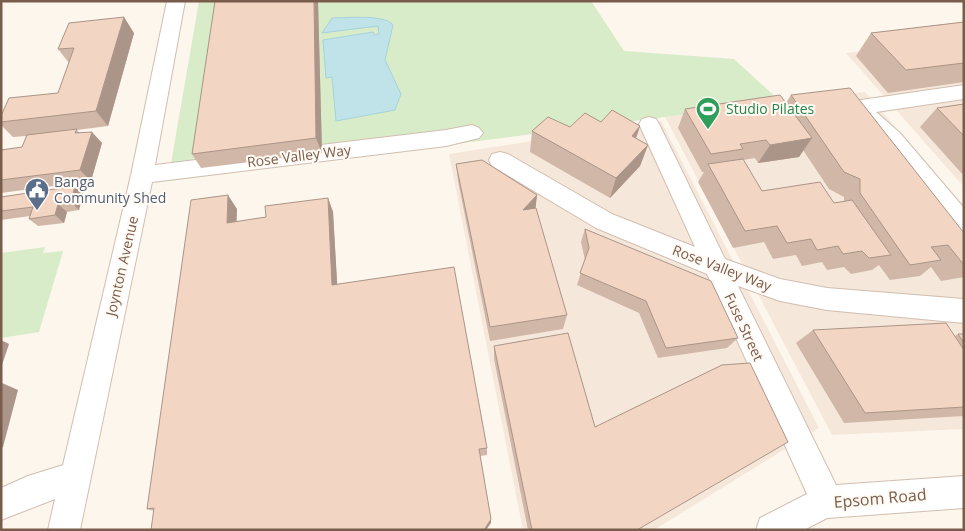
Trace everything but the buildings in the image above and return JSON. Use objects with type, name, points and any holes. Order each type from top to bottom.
[{"type":"street","name":"Joynton Avenue","points":[[64,530],[142,175],[176,1]]},
{"type":"street","points":[[865,112],[964,92]]},
{"type":"street","points":[[865,112],[964,103]]},
{"type":"street","points":[[865,112],[892,138],[964,225]]},
{"type":"street","points":[[865,112],[881,140],[964,243]]},
{"type":"street","name":"Fuse Street","points":[[650,124],[827,502]]},
{"type":"street","name":"Rose Valley Way","points":[[142,175],[464,135]]},
{"type":"street","name":"Rose Valley Way","points":[[500,160],[604,221],[717,267],[780,290],[827,299],[964,311]]},
{"type":"street","points":[[1,504],[28,492],[75,477]]},
{"type":"street","name":"Epsom Road","points":[[772,530],[807,510],[827,502],[964,492]]},
{"type":"shaded area","points":[[964,38],[964,187],[846,53]]},
{"type":"shaded area","points":[[865,92],[964,207],[964,429],[832,435],[665,117]]},
{"type":"shaded area","points":[[661,121],[819,428],[654,530],[523,530],[449,154]]},
{"type":"green space","points":[[199,1],[591,1],[624,51],[734,59],[781,102],[168,181]]},
{"type":"green space","points":[[45,247],[43,253],[63,251],[39,332],[1,338],[1,253]]},
{"type":"water","points":[[332,18],[374,18],[382,19],[393,25],[385,60],[401,94],[395,110],[336,121],[332,77],[326,78],[323,40],[373,32],[375,35],[379,34],[378,26],[322,33]]},
{"type":"place","name":"Studio Pilates","points":[[708,130]]},
{"type":"place","name":"Banga Community Shed","points":[[37,211]]}]
